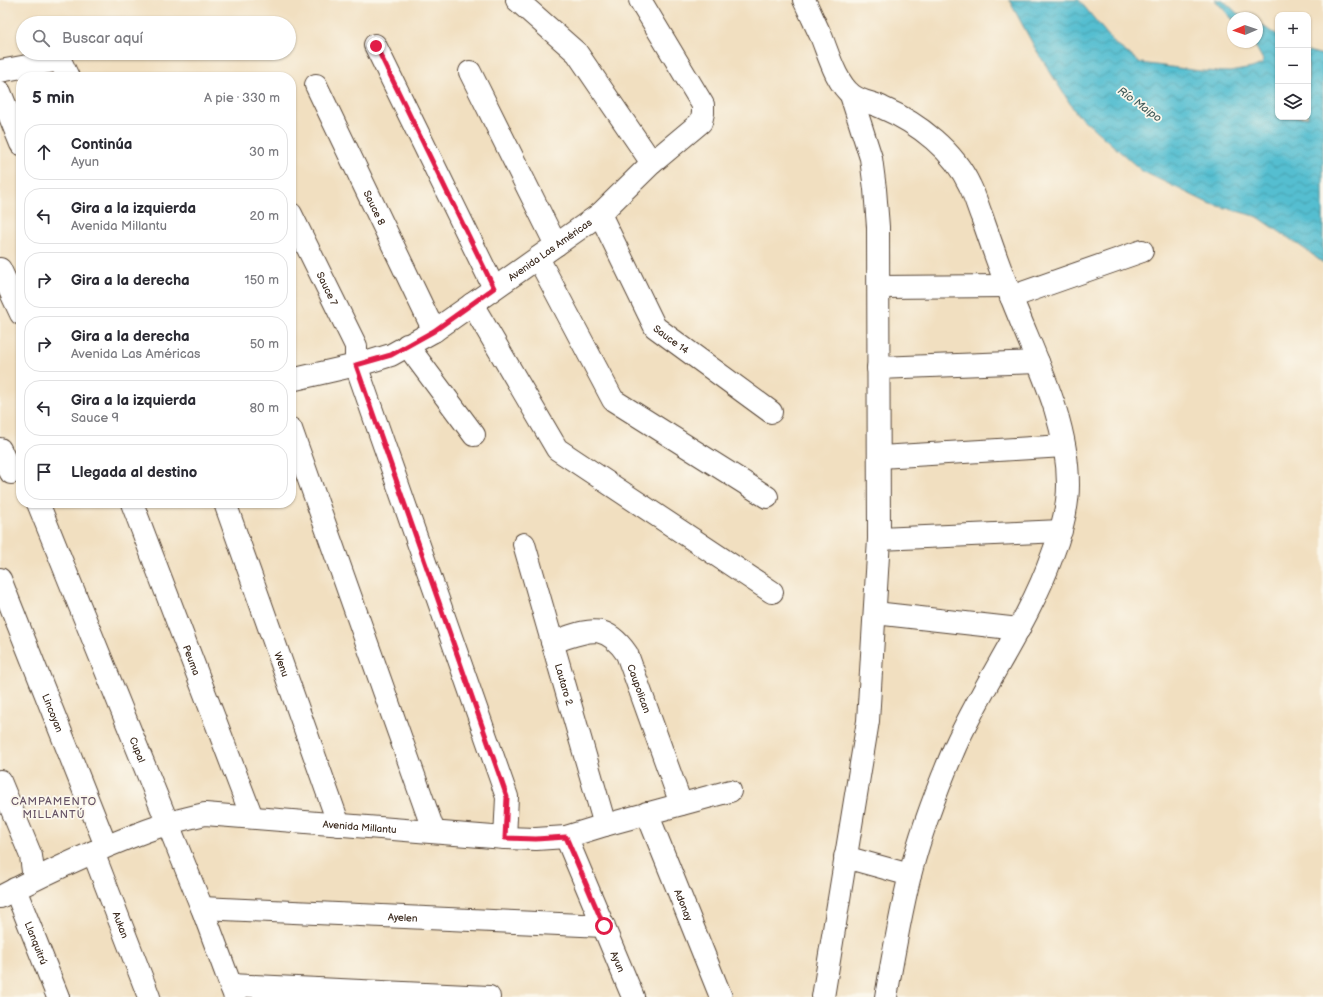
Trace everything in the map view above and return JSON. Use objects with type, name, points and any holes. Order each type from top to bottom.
[{"type":"street","points":[[517,0],[577,53],[652,163]]},
{"type":"street","name":"Avenida Las Américas","points":[[296,379],[391,355],[434,331],[600,214],[652,163],[701,122],[704,113],[703,105],[640,0]]},
{"type":"street","points":[[804,0],[822,40],[829,60],[851,95],[870,158],[875,189],[878,227],[878,368],[880,457],[879,539],[868,720],[822,997]]},
{"type":"street","points":[[376,46],[494,288]]},
{"type":"street","points":[[0,71],[64,68]]},
{"type":"street","points":[[470,72],[556,245]]},
{"type":"street","name":"Sauce 8","points":[[316,85],[434,331]]},
{"type":"street","points":[[0,92],[16,132]]},
{"type":"street","points":[[851,95],[882,107],[916,126],[950,156],[970,185],[1009,292],[1048,388],[1057,416],[1064,446],[1068,487],[1066,509],[1061,531],[1045,575],[1032,605],[956,744],[926,820],[910,875],[892,960],[886,997]]},
{"type":"street","name":"Sauce 14","points":[[600,214],[655,327],[771,412]]},
{"type":"street","name":"Sauce 7","points":[[296,224],[356,346],[356,365],[507,797],[505,838]]},
{"type":"street","points":[[879,287],[1009,292],[1142,251]]},
{"type":"street","points":[[538,258],[613,400],[767,497]]},
{"type":"street","points":[[0,269],[16,303]]},
{"type":"street","points":[[472,304],[557,449],[772,592]]},
{"type":"street","points":[[407,346],[474,435]]},
{"type":"street","points":[[878,368],[1038,362]]},
{"type":"street","points":[[296,443],[434,832]]},
{"type":"street","points":[[880,457],[1064,446]]},
{"type":"street","points":[[0,449],[11,474]]},
{"type":"street","name":"Cupal","points":[[40,508],[202,908],[233,991]]},
{"type":"street","name":"Peuma","points":[[134,508],[252,817]]},
{"type":"street","name":"Wenu","points":[[227,508],[339,825]]},
{"type":"street","points":[[879,539],[1061,531]]},
{"type":"street","name":"Lautaro 2","points":[[524,544],[605,825]]},
{"type":"street","name":"Lincoyan","points":[[0,579],[100,849]]},
{"type":"street","points":[[875,613],[1019,629]]},
{"type":"street","name":"Caupolican","points":[[552,642],[594,630],[606,632],[620,643],[627,654],[681,804]]},
{"type":"street","name":"Llanquitrú","points":[[0,781],[31,856],[16,888],[58,997]]},
{"type":"street","name":"Avenida Millantu","points":[[16,888],[100,849],[168,823],[205,814],[505,838],[536,839],[566,837],[730,791]]},
{"type":"street","name":"Adonay","points":[[648,813],[721,997]]},
{"type":"street","name":"Ayun","points":[[566,837],[632,997]]},
{"type":"street","name":"Aukan","points":[[100,849],[149,997]]},
{"type":"street","points":[[845,857],[910,875]]},
{"type":"street","name":"Ayelen","points":[[202,908],[604,926]]},
{"type":"street","points":[[233,991],[489,997]]},
{"type":"water","name":"Río Maipo","points":[[1009,0],[1079,0],[1115,44],[1141,63],[1200,71],[1230,72],[1252,68],[1262,64],[1263,60],[1256,48],[1263,48],[1263,26],[1275,33],[1275,120],[1311,120],[1311,52],[1323,55],[1323,263],[1258,217],[1208,203],[1142,171],[1076,113],[1035,48]]},
{"type":"water","points":[[1215,0],[1223,0],[1236,12],[1227,12],[1227,13]]},
{"type":"district","name":"CAMPAMENTO MILLANTÚ","points":[[54,807]]},
{"type":"route","points":[[376,46],[494,288],[434,331],[391,355],[356,365],[507,797],[505,838],[536,839],[566,837],[604,926]]}]
